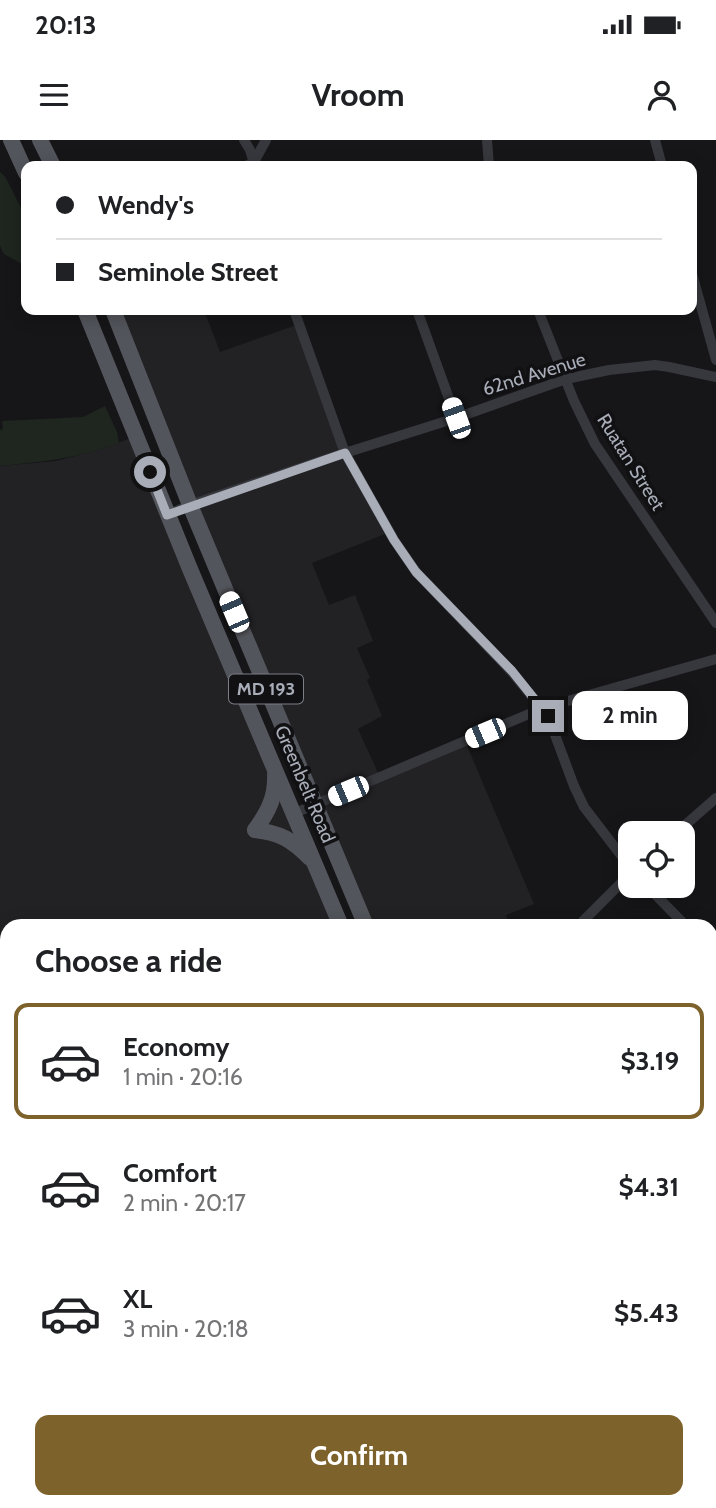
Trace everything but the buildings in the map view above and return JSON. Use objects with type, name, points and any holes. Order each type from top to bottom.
[{"type":"main road","points":[[11,140],[21,162]]},
{"type":"main road","points":[[40,140],[50,161]]},
{"type":"main road","name":"Greenbelt Road","points":[[87,315],[167,515],[338,919]]},
{"type":"main road","name":"Greenbelt Road","points":[[115,315],[190,505],[363,919]]},
{"type":"main road","points":[[274,764],[275,788],[272,801],[255,830],[278,834],[291,841],[316,864]]},
{"type":"street","points":[[244,140],[251,161]]},
{"type":"street","points":[[254,161],[266,140]]},
{"type":"street","points":[[486,140],[488,161]]},
{"type":"street","points":[[655,140],[661,161]]},
{"type":"street","points":[[697,292],[716,360]]},
{"type":"street","points":[[296,315],[345,453],[394,540],[416,572],[512,671],[543,708],[584,807],[618,851]]},
{"type":"street","points":[[419,315],[456,418]]},
{"type":"street","name":"Ruatan Street","points":[[540,315],[594,444],[716,622]]},
{"type":"street","name":"62nd Avenue","points":[[167,515],[566,379],[609,370],[655,365],[716,377]]},
{"type":"street","points":[[295,813],[543,708],[716,659]]},
{"type":"street","points":[[690,821],[716,798]]},
{"type":"street","points":[[585,919],[618,886]]},
{"type":"street","points":[[659,898],[679,919]]},
{"type":"shaded area","points":[[0,172],[6,178],[21,208],[21,263],[4,254],[0,246]]},
{"type":"shaded area","points":[[115,315],[206,315],[220,352],[299,324],[345,453],[390,532],[312,563],[329,605],[355,595],[373,641],[357,648],[382,716],[358,729],[380,777],[465,741],[534,904],[506,915],[507,919],[363,919]]},
{"type":"shaded area","points":[[105,406],[119,443],[75,456],[0,466],[2,421],[83,417]]},
{"type":"shaded area","points":[[136,436],[338,919],[0,919],[0,466],[56,461],[105,448]]},
{"type":"route","points":[[150,472],[167,515],[345,453],[394,540],[416,572],[512,671],[548,716]]}]
